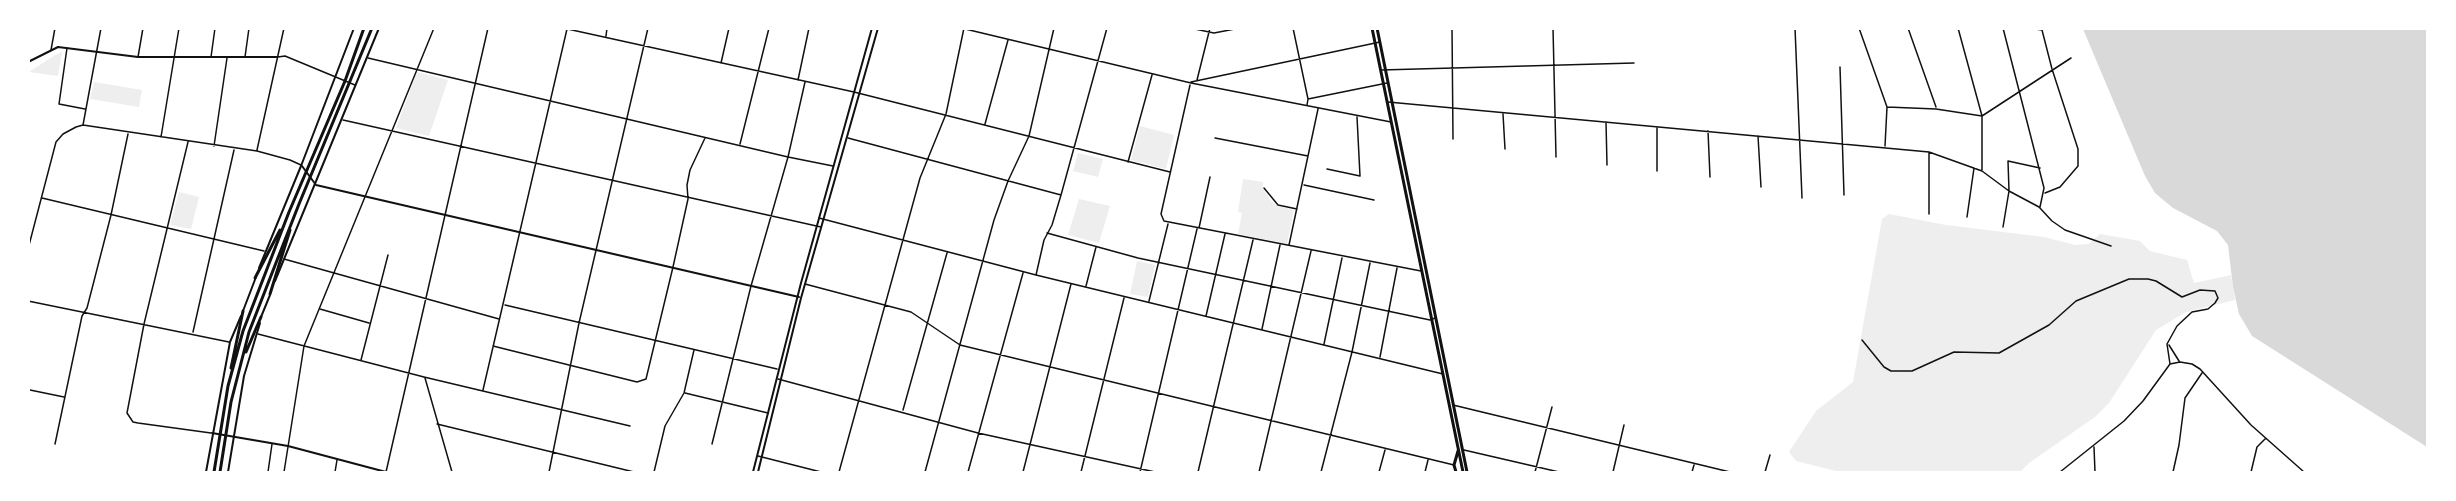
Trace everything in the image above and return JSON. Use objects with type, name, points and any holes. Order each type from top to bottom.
[{"type":"main road","points":[[206,472],[230,342],[354,28]]},
{"type":"main road","points":[[220,472],[231,402],[262,294],[311,176],[347,82],[364,28]]},
{"type":"main road","points":[[228,386],[243,331],[289,212],[372,28]]},
{"type":"main road","points":[[240,367],[379,28]]},
{"type":"main road","points":[[753,472],[797,296],[872,28]]},
{"type":"main road","points":[[758,472],[801,298],[878,28]]},
{"type":"main road","points":[[1372,28],[1425,269],[1465,472]]},
{"type":"main road","points":[[1377,28],[1383,70]]},
{"type":"main road","points":[[28,62],[58,47],[173,59],[278,57]]},
{"type":"main road","points":[[1394,122],[1420,271],[1452,405],[1460,450],[1455,465],[1456,472]]},
{"type":"main road","points":[[301,166],[316,185],[801,298]]},
{"type":"main road","points":[[270,294],[298,204]]},
{"type":"main road","points":[[255,278],[289,212]]},
{"type":"main road","points":[[214,472],[243,311]]},
{"type":"main road","points":[[228,472],[244,376],[261,317]]},
{"type":"main road","points":[[212,434],[288,446],[386,472]]},
{"type":"street","points":[[51,51],[55,28]]},
{"type":"street","points":[[83,125],[101,28]]},
{"type":"street","points":[[138,57],[143,28]]},
{"type":"street","points":[[161,138],[179,28]]},
{"type":"street","points":[[211,57],[215,28]]},
{"type":"street","points":[[244,58],[249,28]]},
{"type":"street","points":[[257,151],[284,28]]},
{"type":"street","points":[[284,472],[304,346],[434,28]]},
{"type":"street","points":[[386,472],[488,28]]},
{"type":"street","points":[[563,28],[859,93],[1170,172]]},
{"type":"street","points":[[606,37],[608,28]]},
{"type":"street","points":[[549,472],[579,323],[648,28]]},
{"type":"street","points":[[721,63],[729,28]]},
{"type":"street","points":[[740,145],[769,28]]},
{"type":"street","points":[[798,80],[809,28]]},
{"type":"street","points":[[925,472],[983,261],[1008,181],[1029,136],[1054,28]]},
{"type":"street","points":[[1036,275],[1044,240],[1061,195],[1107,28]]},
{"type":"street","points":[[1190,28],[1209,33],[1240,28]]},
{"type":"street","points":[[1197,81],[1210,28]]},
{"type":"street","points":[[1293,28],[1308,99],[1307,106]]},
{"type":"street","points":[[1452,28],[1453,139]]},
{"type":"street","points":[[1553,28],[1556,157]]},
{"type":"street","points":[[1795,28],[1802,198]]},
{"type":"street","points":[[1859,28],[1887,106],[1885,146]]},
{"type":"street","points":[[1908,28],[1936,109]]},
{"type":"street","points":[[1958,28],[1982,116],[1982,171]]},
{"type":"street","points":[[2003,28],[2040,168],[2045,193],[2039,207]]},
{"type":"street","points":[[2029,28],[2042,30],[2078,149],[2078,166],[2060,187],[2045,193]]},
{"type":"street","points":[[482,391],[552,101],[567,29]]},
{"type":"street","points":[[839,472],[926,160],[946,114],[963,29],[1191,83],[1357,117],[1394,122]]},
{"type":"street","points":[[985,125],[1008,40]]},
{"type":"street","points":[[1191,83],[1380,42]]},
{"type":"street","points":[[68,48],[59,104],[86,109]]},
{"type":"street","points":[[278,57],[285,56],[356,85]]},
{"type":"street","points":[[214,146],[227,58]]},
{"type":"street","points":[[367,58],[838,167]]},
{"type":"street","points":[[1887,106],[1936,109],[1982,116],[2071,58]]},
{"type":"street","points":[[1383,70],[1634,63]]},
{"type":"street","points":[[1840,67],[1844,195]]},
{"type":"street","points":[[1128,162],[1152,74]]},
{"type":"street","points":[[712,444],[751,286],[788,157],[805,81]]},
{"type":"street","points":[[1191,83],[1161,214],[1164,221],[1342,257],[1420,271],[1425,269]]},
{"type":"street","points":[[1308,99],[1386,84]]},
{"type":"street","points":[[1390,102],[1842,144],[1885,146],[1929,152],[1982,171],[2009,191],[2039,207],[2052,221],[2065,230],[2111,246]]},
{"type":"street","points":[[1289,246],[1318,108]]},
{"type":"street","points":[[1503,113],[1505,149]]},
{"type":"street","points":[[1327,169],[1360,176],[1357,117]]},
{"type":"street","points":[[342,120],[687,199],[821,227]]},
{"type":"street","points":[[1606,121],[1607,165]]},
{"type":"street","points":[[28,249],[59,138],[68,130],[83,125],[129,134],[257,151],[290,160],[301,166]]},
{"type":"street","points":[[1657,126],[1657,171]]},
{"type":"street","points":[[1708,130],[1710,177]]},
{"type":"street","points":[[55,444],[129,134]]},
{"type":"street","points":[[1758,135],[1761,187]]},
{"type":"street","points":[[493,346],[637,382],[646,379],[673,267],[687,199],[690,170],[706,137]]},
{"type":"street","points":[[846,137],[1061,195]]},
{"type":"street","points":[[1215,138],[1309,156]]},
{"type":"street","points":[[188,142],[144,324],[127,413],[133,422],[212,434]]},
{"type":"street","points":[[192,334],[235,149]]},
{"type":"street","points":[[1929,152],[1929,214]]},
{"type":"street","points":[[2003,227],[2009,191],[2008,162],[2040,168]]},
{"type":"street","points":[[1967,217],[1974,168]]},
{"type":"street","points":[[1140,471],[1210,177]]},
{"type":"street","points":[[1303,185],[1374,200]]},
{"type":"street","points":[[1264,188],[1278,205],[1298,209]]},
{"type":"street","points":[[42,198],[265,251]]},
{"type":"street","points":[[819,218],[1071,284],[1444,374]]},
{"type":"street","points":[[1149,302],[1168,223]]},
{"type":"street","points":[[1047,233],[1159,262],[1389,309],[1430,320],[1435,318]]},
{"type":"street","points":[[1206,316],[1225,234]]},
{"type":"street","points":[[1198,472],[1253,239]]},
{"type":"street","points":[[1262,330],[1280,244]]},
{"type":"street","points":[[1086,287],[1096,246]]},
{"type":"street","points":[[1259,472],[1311,250]]},
{"type":"street","points":[[902,411],[947,252]]},
{"type":"street","points":[[361,360],[388,255]]},
{"type":"street","points":[[1324,345],[1342,257]]},
{"type":"street","points":[[284,260],[500,319]]},
{"type":"street","points":[[1321,472],[1353,352],[1370,262]]},
{"type":"street","points":[[1380,358],[1397,267]]},
{"type":"street","points":[[968,472],[1024,272]]},
{"type":"street","points":[[1862,340],[1884,367],[1891,371],[1912,371],[1954,352],[1999,353],[2049,325],[2076,301],[2129,279],[2156,281],[2182,297],[2200,290],[2215,291],[2217,301],[2208,309],[2192,312],[2183,319],[2168,343],[2170,364]]},
{"type":"street","points":[[801,283],[910,312],[960,345],[1455,465]]},
{"type":"street","points":[[1023,472],[1071,284]]},
{"type":"street","points":[[1081,472],[1124,297]]},
{"type":"street","points":[[28,302],[230,342]]},
{"type":"street","points":[[504,305],[778,369]]},
{"type":"street","points":[[320,309],[370,323]]},
{"type":"street","points":[[257,334],[630,426]]},
{"type":"street","points":[[2168,343],[2180,362]]},
{"type":"street","points":[[654,472],[665,426],[684,393],[694,350]]},
{"type":"street","points":[[2060,472],[2094,447],[2143,401],[2170,364],[2180,362],[2192,364],[2203,372],[2266,438],[2304,472]]},
{"type":"street","points":[[2173,472],[2181,437],[2185,398],[2203,372]]},
{"type":"street","points":[[424,377],[452,472]]},
{"type":"street","points":[[776,378],[978,432],[1140,471],[1155,472]]},
{"type":"street","points":[[30,390],[65,397]]},
{"type":"street","points":[[684,393],[768,413]]},
{"type":"street","points":[[1452,405],[1730,472]]},
{"type":"street","points":[[1535,472],[1552,407]]},
{"type":"street","points":[[437,424],[634,472]]},
{"type":"street","points":[[1613,472],[1624,425]]},
{"type":"street","points":[[2251,472],[2258,447],[2266,438]]},
{"type":"street","points":[[268,472],[272,443]]},
{"type":"street","points":[[2094,447],[2095,472]]},
{"type":"street","points":[[1379,472],[1385,449]]},
{"type":"street","points":[[1460,450],[1559,472]]},
{"type":"street","points":[[1766,472],[1770,455]]},
{"type":"street","points":[[758,456],[821,472]]},
{"type":"street","points":[[335,472],[338,459]]},
{"type":"street","points":[[1425,472],[1428,460]]},
{"type":"street","points":[[1692,472],[1695,464]]},
{"type":"shaded area","points":[[2083,29],[2427,29],[2427,447],[2252,336],[2239,314],[2228,245],[2217,231],[2173,208],[2155,193],[2145,176]]},
{"type":"shaded area","points":[[62,52],[58,76],[29,72],[55,55]]},
{"type":"shaded area","points":[[417,72],[448,80],[429,136],[396,128]]},
{"type":"shaded area","points":[[94,82],[142,90],[139,107],[90,99]]},
{"type":"shaded area","points":[[1140,126],[1174,135],[1166,169],[1131,160]]},
{"type":"shaded area","points":[[1078,153],[1103,159],[1098,177],[1073,171]]},
{"type":"shaded area","points":[[1243,179],[1263,182],[1263,189],[1272,202],[1294,210],[1287,244],[1238,234],[1242,213],[1238,212]]},
{"type":"shaded area","points":[[179,192],[199,197],[191,229],[170,225]]},
{"type":"shaded area","points":[[1079,199],[1110,206],[1099,243],[1068,235]]},
{"type":"shaded area","points":[[1889,214],[1946,225],[2044,237],[2075,245],[2089,244],[2100,234],[2140,241],[2150,251],[2187,260],[2194,283],[2231,275],[2235,300],[2186,312],[2156,330],[2109,403],[2095,417],[2029,463],[2020,472],[1840,472],[1796,461],[1789,452],[1816,411],[1853,382],[1882,219]]},
{"type":"shaded area","points":[[1137,261],[1155,265],[1148,297],[1130,294]]}]
